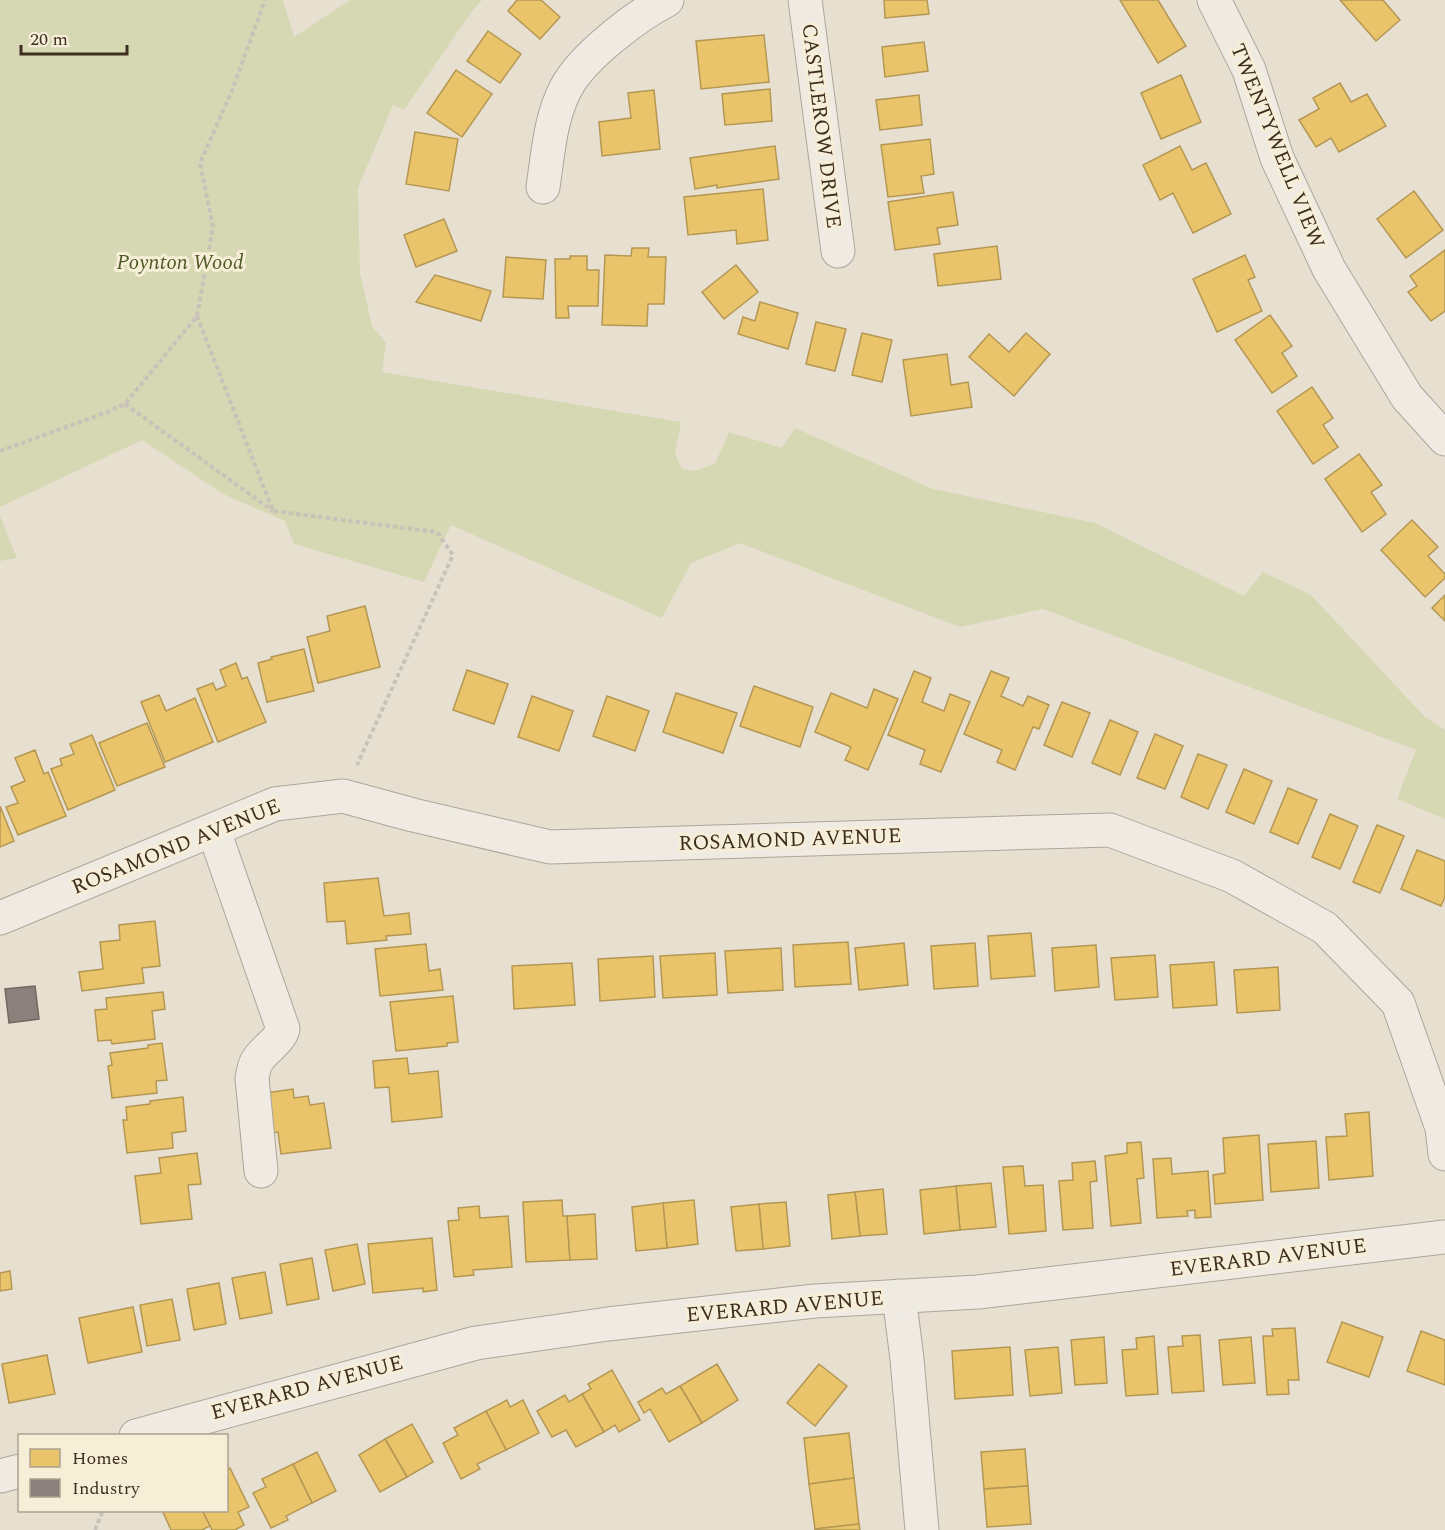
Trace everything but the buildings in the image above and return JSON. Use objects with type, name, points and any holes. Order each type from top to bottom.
[{"type":"street","points":[[543,187],[553,125],[566,87],[595,52],[640,15],[667,0]]},
{"type":"street","name":"CASTLEROW DRIVE","points":[[805,0],[838,251]]},
{"type":"street","name":"TWENTYWELL VIEW","points":[[1214,0],[1249,70],[1277,158],[1329,269],[1407,397],[1445,439]]},
{"type":"street","name":"ROSAMOND AVENUE","points":[[0,918],[275,804],[343,795],[413,815],[550,847],[1110,830],[1232,876],[1325,928],[1398,1003],[1442,1128],[1445,1154]]},
{"type":"street","points":[[214,831],[283,1029],[281,1036],[263,1052],[255,1064],[252,1078],[261,1171]]},
{"type":"street","name":"EVERARD AVENUE","points":[[143,1434],[476,1343],[608,1324],[804,1302],[978,1292],[1445,1237]]},
{"type":"street","points":[[899,1296],[922,1530]]},
{"type":"street","points":[[0,1476],[18,1471]]},
{"type":"path","points":[[0,450],[105,414],[125,404],[197,316],[213,227],[200,163],[233,88],[265,0]]},
{"type":"path","points":[[197,316],[273,511]]},
{"type":"path","points":[[125,404],[273,511],[437,532],[453,555],[343,795]]},
{"type":"path","points":[[95,1530],[102,1512]]},
{"type":"green space","name":"Poynton Wood","points":[[0,0],[283,0],[294,37],[350,0],[482,0],[404,110],[393,105],[358,188],[360,273],[372,326],[386,343],[382,372],[681,422],[675,454],[682,469],[694,471],[715,464],[729,432],[782,448],[795,428],[933,489],[1095,523],[1244,596],[1263,572],[1311,595],[1425,717],[1445,730],[1445,819],[1397,799],[1416,750],[1043,609],[960,627],[740,543],[691,563],[662,618],[451,525],[424,582],[294,544],[285,521],[223,494],[142,440],[0,507]]},
{"type":"green space","points":[[0,516],[17,558],[0,561]]}]
